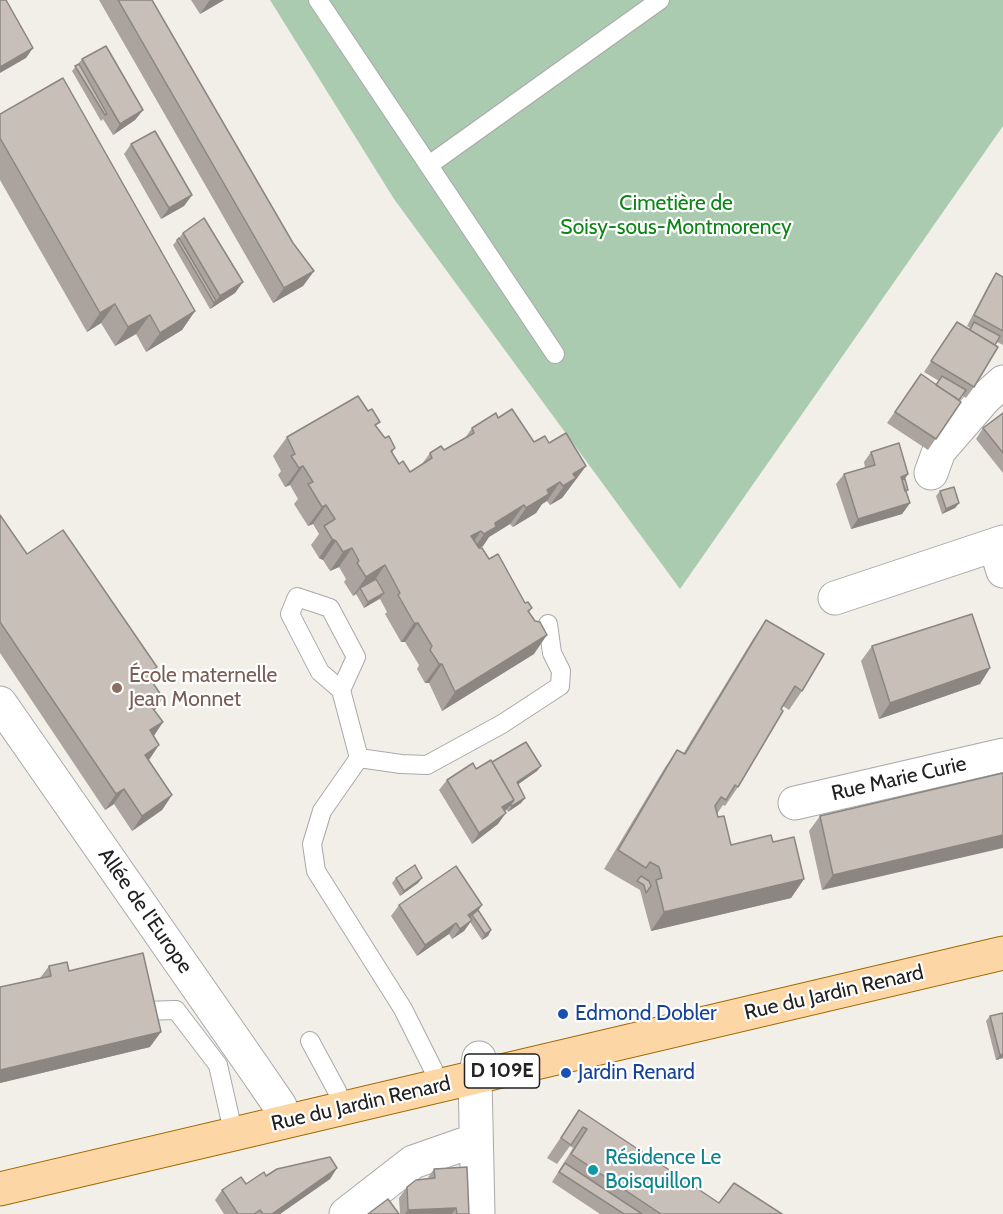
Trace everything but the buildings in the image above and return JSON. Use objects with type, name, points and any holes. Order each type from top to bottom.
[{"type":"main road","name":"Rue du Jardin Renard","points":[[0,1189],[281,1114],[477,1068],[1003,937]]},
{"type":"main road","name":"Rue du Jardin Renard","points":[[477,1068],[1003,953]]},
{"type":"main road","name":"Rue du Jardin Renard","points":[[0,1170],[230,1118],[281,1114]]},
{"type":"street","points":[[931,473],[939,451],[977,407],[1003,382]]},
{"type":"street","points":[[835,598],[1000,552]]},
{"type":"street","name":"Allée de l'Europe","points":[[0,703],[281,1114]]},
{"type":"street","name":"Rue Marie Curie","points":[[795,803],[1003,754]]},
{"type":"street","points":[[477,1068],[478,1214]]},
{"type":"street","points":[[346,1214],[413,1162],[476,1140]]},
{"type":"lane","points":[[318,0],[555,354]]},
{"type":"lane","points":[[429,165],[660,0]]},
{"type":"lane","points":[[340,690],[356,657],[330,608],[297,597],[291,614],[320,672],[340,690],[359,758]]},
{"type":"lane","points":[[359,758],[427,765],[502,724],[560,686],[561,671],[552,652],[548,624]]},
{"type":"lane","points":[[359,758],[322,811],[312,844],[316,871],[403,1009],[436,1078]]},
{"type":"lane","points":[[142,1011],[176,1010],[218,1065],[230,1118]]},
{"type":"lane","points":[[310,1041],[340,1100]]},
{"type":"green space","name":"Cimetière de Soisy-sous-Montmorency","points":[[270,0],[1003,0],[1003,126],[680,589],[394,199]]},
{"type":"place","name":"École maternelle Jean Monnet","points":[[117,688]]},
{"type":"place","name":"Edmond Dobler","points":[[563,1014]]},
{"type":"place","name":"Jardin Renard","points":[[566,1073]]},
{"type":"place","name":"Résidence Le Boisquillon","points":[[593,1170]]}]
